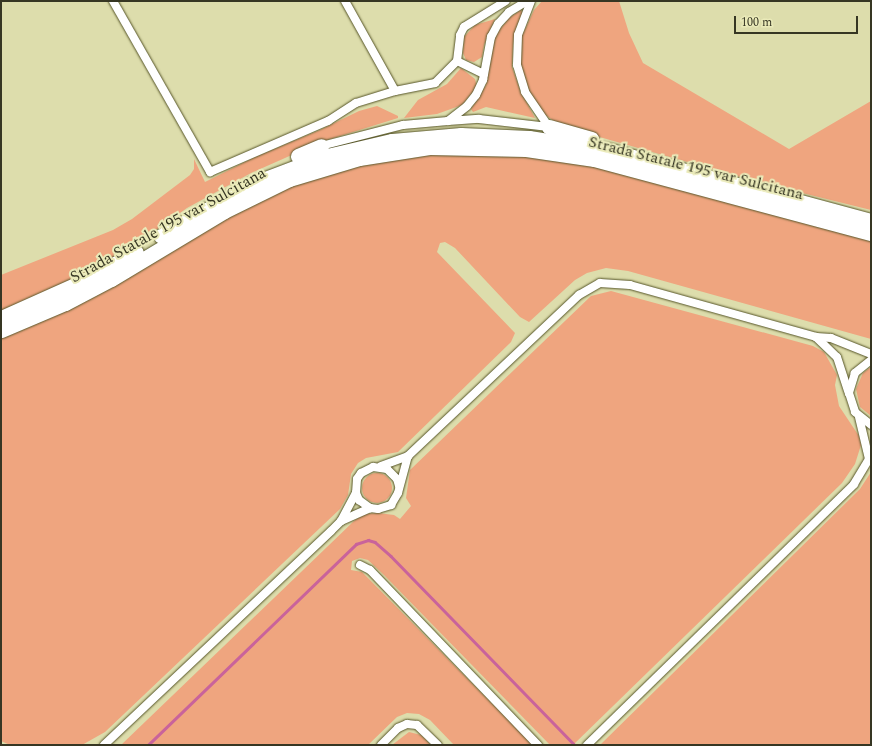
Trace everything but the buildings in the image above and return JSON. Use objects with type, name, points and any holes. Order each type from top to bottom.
[{"type":"highway","points":[[549,127],[603,142],[611,151]]},
{"type":"highway","name":"Strada Statale 195 var Sulcitana","points":[[1,318],[86,280],[221,200],[291,168],[357,147],[392,141],[461,135],[498,136],[611,151],[871,220]]},
{"type":"highway","points":[[221,200],[228,190],[238,184],[320,146]]},
{"type":"highway","name":"Strada Statale 195 var Sulcitana","points":[[1,330],[65,303],[111,279],[224,211],[288,179],[359,158],[403,150],[477,146],[526,149],[594,159],[871,233]]},
{"type":"street","points":[[113,1],[210,172],[328,121],[356,103],[395,91],[435,83],[457,61],[460,35],[464,27],[506,1]]},
{"type":"street","points":[[346,1],[395,91]]},
{"type":"street","points":[[448,120],[467,106],[476,95],[484,74],[491,37],[498,24],[509,12],[526,1]]},
{"type":"street","points":[[531,1],[518,34],[516,65],[524,92],[549,127]]},
{"type":"street","points":[[457,61],[484,74]]},
{"type":"street","points":[[320,146],[403,125],[448,120],[479,119],[549,127]]},
{"type":"street","points":[[104,745],[341,521],[356,493],[358,479],[361,473],[367,469],[381,466],[408,456],[579,295],[600,284],[630,285],[816,337],[831,338],[871,354]]},
{"type":"street","points":[[587,745],[854,484],[870,458],[859,417],[852,406],[837,357],[816,337]]},
{"type":"street","points":[[849,393],[855,373],[871,360]]},
{"type":"street","points":[[859,417],[871,424]]},
{"type":"street","points":[[356,493],[359,500],[370,508],[378,509],[391,505],[396,499],[408,456]]},
{"type":"street","points":[[381,466],[393,473],[399,486]]},
{"type":"street","points":[[341,521],[370,508]]},
{"type":"street","points":[[360,565],[370,570],[538,745]]},
{"type":"street","points":[[381,745],[402,725],[412,724],[421,728],[438,745]]},
{"type":"shaded area","points":[[542,1],[619,1],[629,33],[643,63],[789,149],[871,101],[871,210],[754,181],[561,126],[544,114],[531,96],[520,69],[521,38],[534,10]]},
{"type":"shaded area","points":[[521,10],[523,14],[513,45],[512,67],[520,90],[535,118],[486,107],[473,112],[471,109],[486,85],[491,49],[497,33],[509,18]]},
{"type":"shaded area","points":[[495,19],[484,45],[482,57],[474,62],[466,60],[463,53],[464,37],[475,25]]},
{"type":"shaded area","points":[[461,68],[475,79],[477,87],[462,105],[437,114],[404,118],[418,100],[447,84]]},
{"type":"shaded area","points":[[377,106],[398,116],[398,118],[321,142],[251,173],[187,208],[131,248],[65,283],[1,311],[1,275],[113,230],[132,219],[190,175],[194,169],[194,159],[205,182],[255,157],[320,130],[359,111]]},
{"type":"shaded area","points":[[439,151],[569,159],[871,236],[871,339],[628,271],[606,268],[587,273],[575,280],[529,322],[520,317],[455,248],[445,242],[440,243],[437,252],[515,333],[511,342],[398,452],[366,458],[358,463],[351,474],[348,495],[340,509],[105,732],[82,745],[10,745],[1,741],[1,334],[268,194],[336,170]]},
{"type":"shaded area","points":[[611,291],[813,346],[824,352],[837,375],[835,385],[839,406],[859,436],[861,445],[855,464],[842,483],[573,745],[550,745],[384,575],[368,560],[360,558],[352,561],[351,570],[362,572],[533,745],[454,745],[430,720],[419,714],[407,713],[397,717],[368,745],[121,745],[354,521],[363,514],[378,513],[394,515],[400,519],[411,506],[406,498],[410,470],[591,296]]},
{"type":"shaded area","points":[[871,367],[871,416],[860,407],[856,389],[863,373]]},
{"type":"shaded area","points":[[871,472],[871,745],[600,745],[860,489]]},
{"type":"shaded area","points":[[377,473],[388,477],[392,488],[388,499],[377,503],[366,499],[362,488],[366,477]]},
{"type":"shaded area","points":[[409,732],[421,735],[431,745],[392,745]]},
{"type":"waterway","points":[[148,745],[356,544],[368,540],[375,542],[391,556],[575,745]]}]
